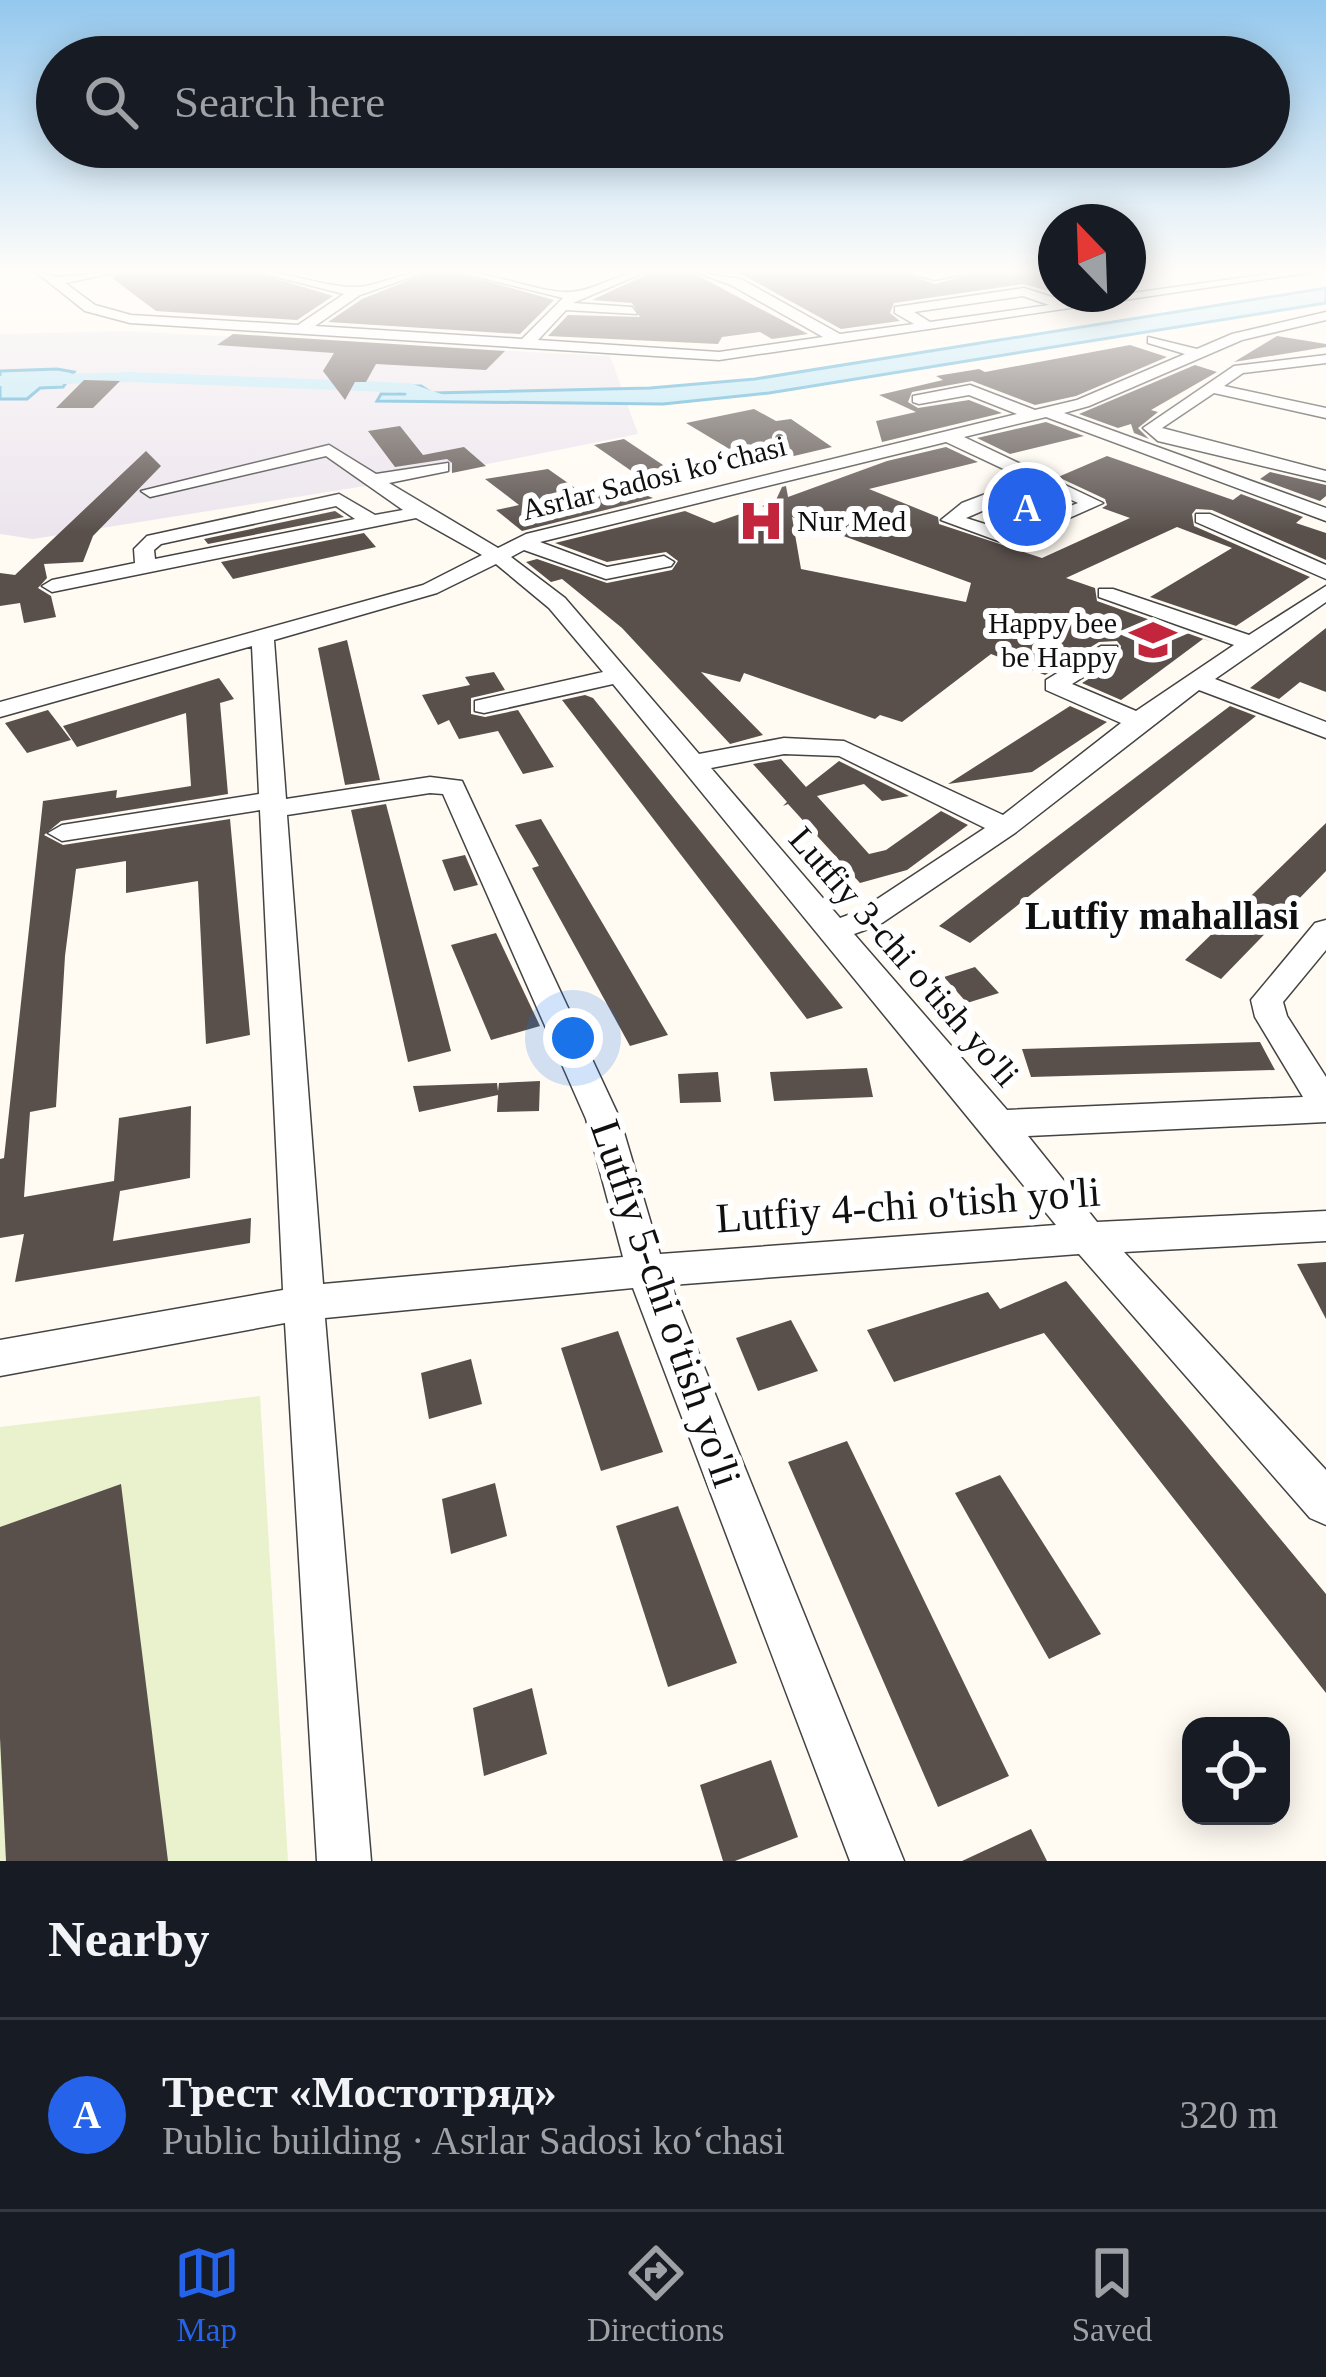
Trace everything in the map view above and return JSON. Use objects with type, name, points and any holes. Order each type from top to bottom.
[{"type":"street","name":"Asrlar Sadosi ko‘chasi","points":[[0,710],[430,589],[508,548],[1040,414],[1089,390],[1114,391],[1190,359]]},
{"type":"street","points":[[1089,390],[1131,399],[1183,373],[1191,359]]},
{"type":"street","points":[[1326,359],[1239,369],[1152,431],[1326,476]]},
{"type":"street","points":[[919,399],[982,387],[1040,414],[1326,515]]},
{"type":"street","points":[[1212,388],[1326,413]]},
{"type":"street","points":[[1211,414],[1240,394]]},
{"type":"street","points":[[945,435],[1094,503],[1008,538],[951,520],[969,507],[1040,479]]},
{"type":"street","name":"Lutfiy 3-chi o'tish yo'li","points":[[150,491],[329,450],[395,497],[508,548],[998,1124],[1088,1238],[1326,1503]]},
{"type":"street","points":[[52,586],[372,522],[395,497],[442,466]]},
{"type":"street","points":[[1203,518],[1326,573]]},
{"type":"street","points":[[508,548],[606,573],[664,562]]},
{"type":"street","points":[[834,931],[868,918],[1005,826],[1138,722],[1326,592]]},
{"type":"street","points":[[1106,593],[1254,644]]},
{"type":"street","points":[[263,638],[344,1861]]},
{"type":"street","points":[[1109,651],[1054,685],[1138,722]]},
{"type":"street","points":[[484,706],[616,676]]},
{"type":"street","points":[[1201,682],[1326,731]]},
{"type":"street","points":[[851,751],[876,731]]},
{"type":"street","points":[[688,764],[784,746],[851,751],[1005,826]]},
{"type":"street","name":"Lutfiy 5-chi o'tish yo'li","points":[[274,804],[430,785],[453,787],[603,1119],[646,1271],[877,1861]]},
{"type":"street","points":[[62,833],[274,804]]},
{"type":"street","points":[[1326,930],[1267,1000],[1271,1017],[1326,1107]]},
{"type":"street","name":"Lutfiy 4-chi o'tish yo'li","points":[[998,1124],[1326,1107]]},
{"type":"street","name":"Lutfiy 4-chi o'tish yo'li","points":[[0,1358],[304,1304],[646,1271],[1088,1238],[1326,1226]]},
{"type":"shaded area","points":[[0,359],[611,359],[638,434],[428,476],[33,539],[0,534]]},
{"type":"green space","points":[[260,1396],[288,1861],[0,1861],[0,1427]]},
{"type":"water","points":[[881,359],[980,359],[769,393],[663,404],[377,401],[381,394],[406,394],[396,390],[399,386],[421,386],[432,393],[650,388],[755,379]]},
{"type":"water","points":[[0,371],[74,372],[63,387],[40,388],[27,399],[0,399]]},
{"type":"building","points":[[330,359],[497,359],[486,370],[376,364],[366,382],[355,382],[345,400],[323,371]]},
{"type":"building","points":[[1056,359],[1163,359],[1076,396],[1035,405],[972,381],[912,392],[908,402],[918,408],[969,400],[1002,413],[882,442],[876,421],[916,412],[879,395],[943,380],[936,376]]},
{"type":"building","points":[[1195,365],[1217,372],[1151,410],[1158,412],[1138,428],[1149,439],[1134,433],[1131,424],[1118,428],[1079,414]]},
{"type":"building","points":[[84,380],[120,381],[93,408],[56,408]]},
{"type":"building","points":[[754,409],[776,421],[791,419],[832,447],[756,465],[686,423]]},
{"type":"building","points":[[1046,422],[1084,436],[1010,454],[977,438]]},
{"type":"building","points":[[400,426],[423,455],[464,447],[486,466],[452,473],[447,459],[395,467],[368,431]]},
{"type":"building","points":[[624,439],[687,481],[656,488],[594,445]]},
{"type":"building","points":[[946,447],[978,462],[869,489],[938,517],[939,524],[1042,558],[1130,518],[1102,508],[1107,505],[1105,499],[1058,477],[1107,456],[1233,500],[1241,494],[1303,517],[1296,523],[1326,533],[1326,560],[1212,510],[1196,509],[1194,526],[1310,577],[1236,626],[1150,597],[1232,548],[1177,527],[1066,578],[1095,588],[1097,601],[1212,642],[1203,639],[1121,700],[1082,683],[1119,660],[1117,641],[1099,642],[1045,675],[991,654],[902,722],[880,715],[875,719],[744,673],[740,682],[701,672],[763,735],[730,744],[622,628],[562,579],[551,582],[526,562],[537,559],[607,583],[672,570],[678,561],[666,552],[607,562],[555,543],[685,511],[714,523],[743,513],[764,522],[771,510],[762,506],[775,502],[782,487],[786,486],[788,497],[887,461]],"holes":[[[792,517],[971,583],[966,602],[801,569]]]},
{"type":"building","points":[[146,451],[161,466],[93,536],[83,562],[44,564],[47,578],[38,588],[51,596],[56,617],[24,623],[20,603],[0,606],[0,573],[15,575]]},
{"type":"building","points":[[548,469],[578,490],[613,482],[653,498],[522,531],[496,510],[519,505],[485,479]]},
{"type":"building","points":[[1270,472],[1326,485],[1326,496],[1320,501],[1260,479]]},
{"type":"building","points":[[335,511],[344,517],[208,544],[204,539]]},
{"type":"building","points":[[364,533],[376,547],[233,579],[221,562]]},
{"type":"building","points":[[1326,628],[1326,692],[1300,682],[1279,699],[1250,688]]},
{"type":"building","points":[[347,640],[380,780],[345,785],[318,648]]},
{"type":"building","points":[[494,672],[505,690],[471,698],[471,714],[485,717],[518,710],[554,767],[523,774],[498,731],[459,739],[449,720],[438,725],[422,695],[470,685],[465,677]]},
{"type":"building","points":[[219,678],[234,699],[220,703],[228,794],[61,821],[44,835],[63,845],[230,819],[250,1035],[206,1044],[198,881],[126,893],[126,861],[76,869],[65,956],[56,1107],[30,1112],[24,1197],[114,1181],[119,1118],[191,1106],[190,1178],[120,1191],[113,1241],[251,1218],[250,1243],[15,1282],[24,1234],[0,1238],[0,1159],[4,1158],[43,801],[117,790],[116,798],[191,786],[186,713],[77,747],[63,726]]},
{"type":"building","points":[[593,698],[843,1008],[807,1019],[562,700]]},
{"type":"building","points":[[1070,706],[1107,722],[1032,772],[948,784]]},
{"type":"building","points":[[1230,706],[1256,716],[970,943],[939,926]]},
{"type":"building","points":[[48,710],[71,740],[27,753],[5,723]]},
{"type":"building","points":[[781,759],[806,787],[839,761],[909,796],[882,801],[864,784],[817,796],[869,854],[886,850],[941,811],[968,825],[907,870],[860,883],[788,804],[783,806],[787,802],[753,764]]},
{"type":"building","points":[[386,804],[451,1051],[408,1062],[351,810]]},
{"type":"building","points":[[541,819],[668,1035],[630,1046],[532,868],[539,866],[515,825]]},
{"type":"building","points":[[1326,823],[1326,871],[1221,979],[1185,960]]},
{"type":"building","points":[[465,855],[478,885],[454,891],[442,860]]},
{"type":"building","points":[[496,933],[540,1026],[491,1040],[451,945]]},
{"type":"building","points":[[975,967],[999,993],[967,1003],[944,977]]},
{"type":"building","points":[[1260,1042],[1275,1070],[1031,1077],[1022,1049]]},
{"type":"building","points":[[867,1068],[873,1097],[774,1101],[770,1072]]},
{"type":"building","points":[[718,1072],[721,1102],[680,1103],[678,1074]]},
{"type":"building","points":[[540,1081],[539,1111],[497,1112],[498,1095],[419,1112],[413,1086],[497,1083],[498,1091],[499,1083]]},
{"type":"building","points":[[1326,1262],[1326,1319],[1297,1264]]},
{"type":"building","points":[[1066,1281],[1326,1594],[1326,1693],[1044,1333],[894,1382],[867,1330],[988,1292],[1000,1309]]},
{"type":"building","points":[[791,1320],[818,1371],[758,1391],[736,1338]]},
{"type":"building","points":[[618,1331],[663,1452],[601,1471],[561,1348]]},
{"type":"building","points":[[471,1359],[482,1404],[429,1419],[421,1373]]},
{"type":"building","points":[[847,1441],[1009,1776],[938,1807],[788,1462]]},
{"type":"building","points":[[1000,1475],[1101,1634],[1049,1659],[955,1493]]},
{"type":"building","points":[[495,1483],[507,1536],[451,1554],[442,1499]]},
{"type":"building","points":[[121,1484],[168,1861],[6,1861],[0,1738],[0,1527]]},
{"type":"building","points":[[678,1506],[737,1663],[668,1687],[616,1526]]},
{"type":"building","points":[[532,1688],[547,1754],[484,1776],[473,1708]]},
{"type":"building","points":[[771,1760],[798,1837],[735,1861],[723,1861],[700,1785]]},
{"type":"building","points":[[1031,1829],[1047,1861],[962,1861]]},
{"type":"waterway","points":[[0,381],[131,377],[410,388],[436,395]]},
{"type":"place","name":"Трест «Мостотряд»","points":[[1027,507]]},
{"type":"place","name":"Nur Med","points":[[761,521]]},
{"type":"place","name":"Happy bee be Happy","points":[[1153,640]]},
{"type":"district","name":"Lutfiy mahallasi","points":[[1162,915]]}]
